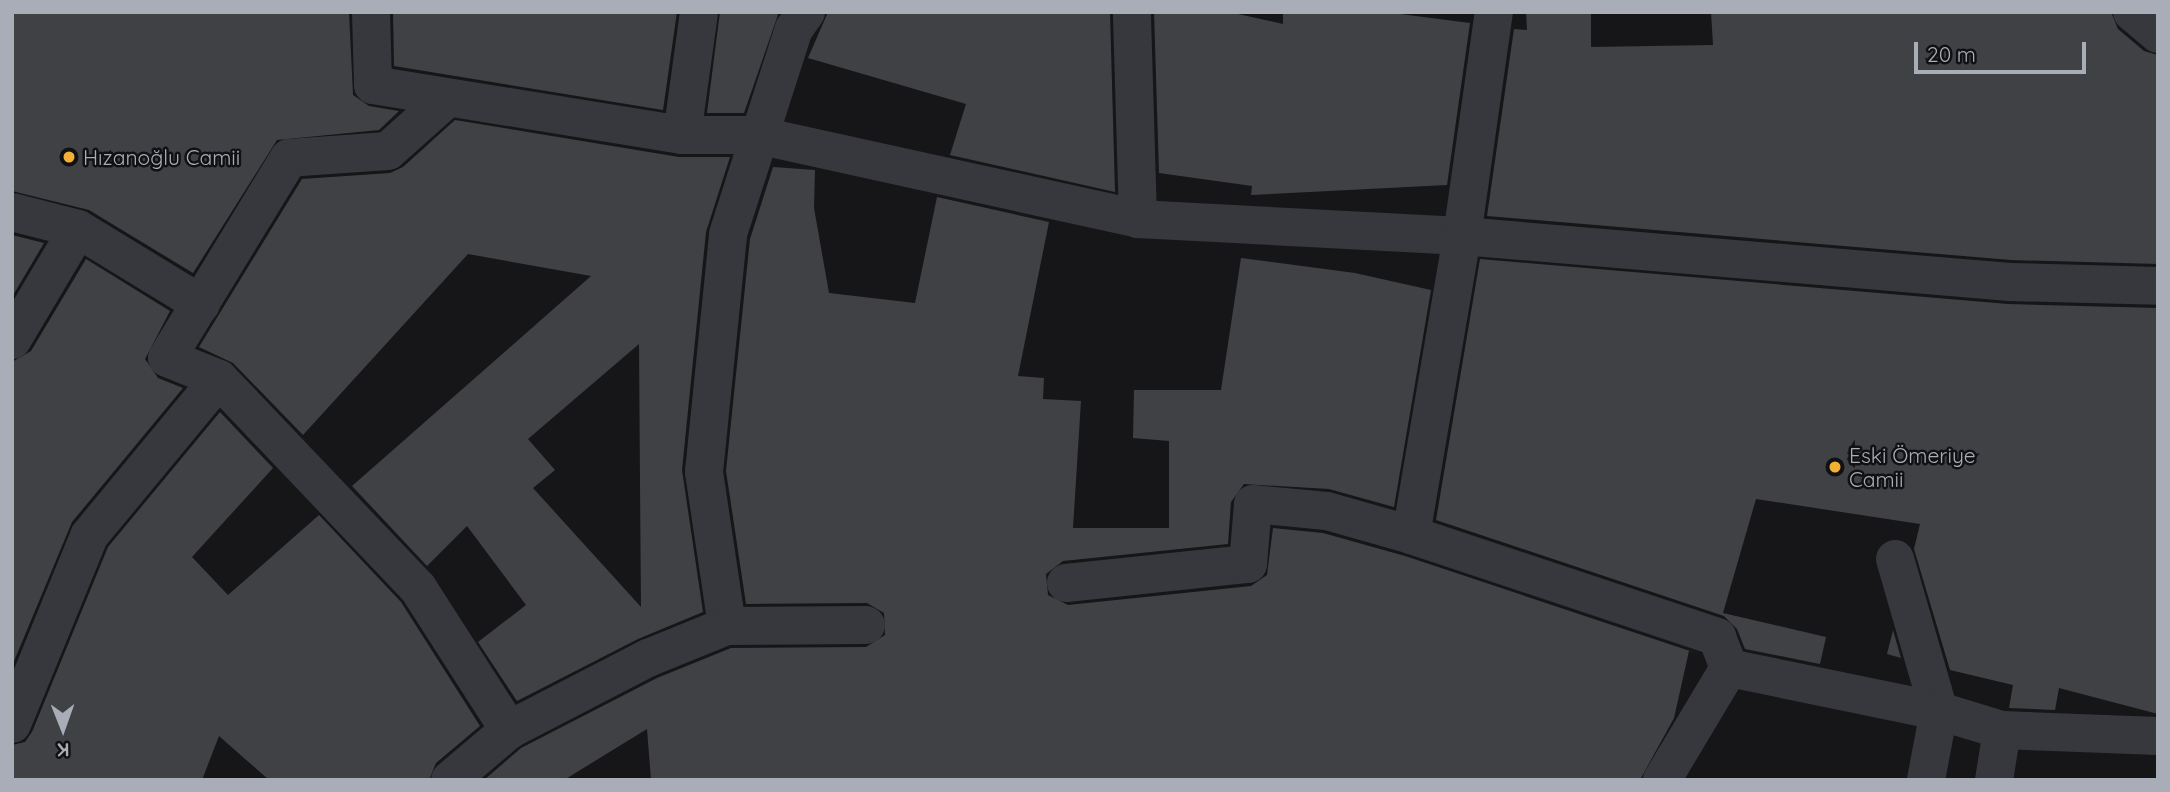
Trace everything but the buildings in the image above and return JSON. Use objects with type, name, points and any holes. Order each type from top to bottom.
[{"type":"street","points":[[371,12],[373,85],[445,100],[682,135],[757,135],[1138,219],[1462,236],[2010,282],[2158,286]]},
{"type":"street","points":[[682,135],[699,12]]},
{"type":"street","points":[[727,626],[704,472],[728,234],[757,135],[794,29],[806,12]]},
{"type":"street","points":[[1132,12],[1138,219]]},
{"type":"street","points":[[1411,535],[1462,236],[1494,12]]},
{"type":"street","points":[[2132,12],[2158,34]]},
{"type":"street","points":[[445,100],[388,151],[289,158],[167,358],[219,379],[418,588],[509,730]]},
{"type":"street","points":[[12,212],[78,229],[201,304]]},
{"type":"street","points":[[12,340],[78,229]]},
{"type":"street","points":[[12,724],[89,536],[219,379]]},
{"type":"street","points":[[1066,583],[1248,564],[1253,504],[1327,511],[1411,535],[1717,637],[1729,668]]},
{"type":"street","points":[[1895,559],[1939,711],[1926,780]]},
{"type":"street","points":[[451,779],[509,730],[648,658],[727,626],[866,625]]},
{"type":"street","points":[[1729,668],[1939,711],[2002,730],[2158,737]]},
{"type":"street","points":[[1662,780],[1729,668]]},
{"type":"street","points":[[1993,780],[2002,730]]},
{"type":"place","name":"Hızanoğlu Camii","points":[[69,157]]},
{"type":"place","name":"Eski Ömeriye Camii","points":[[1835,467]]}]
